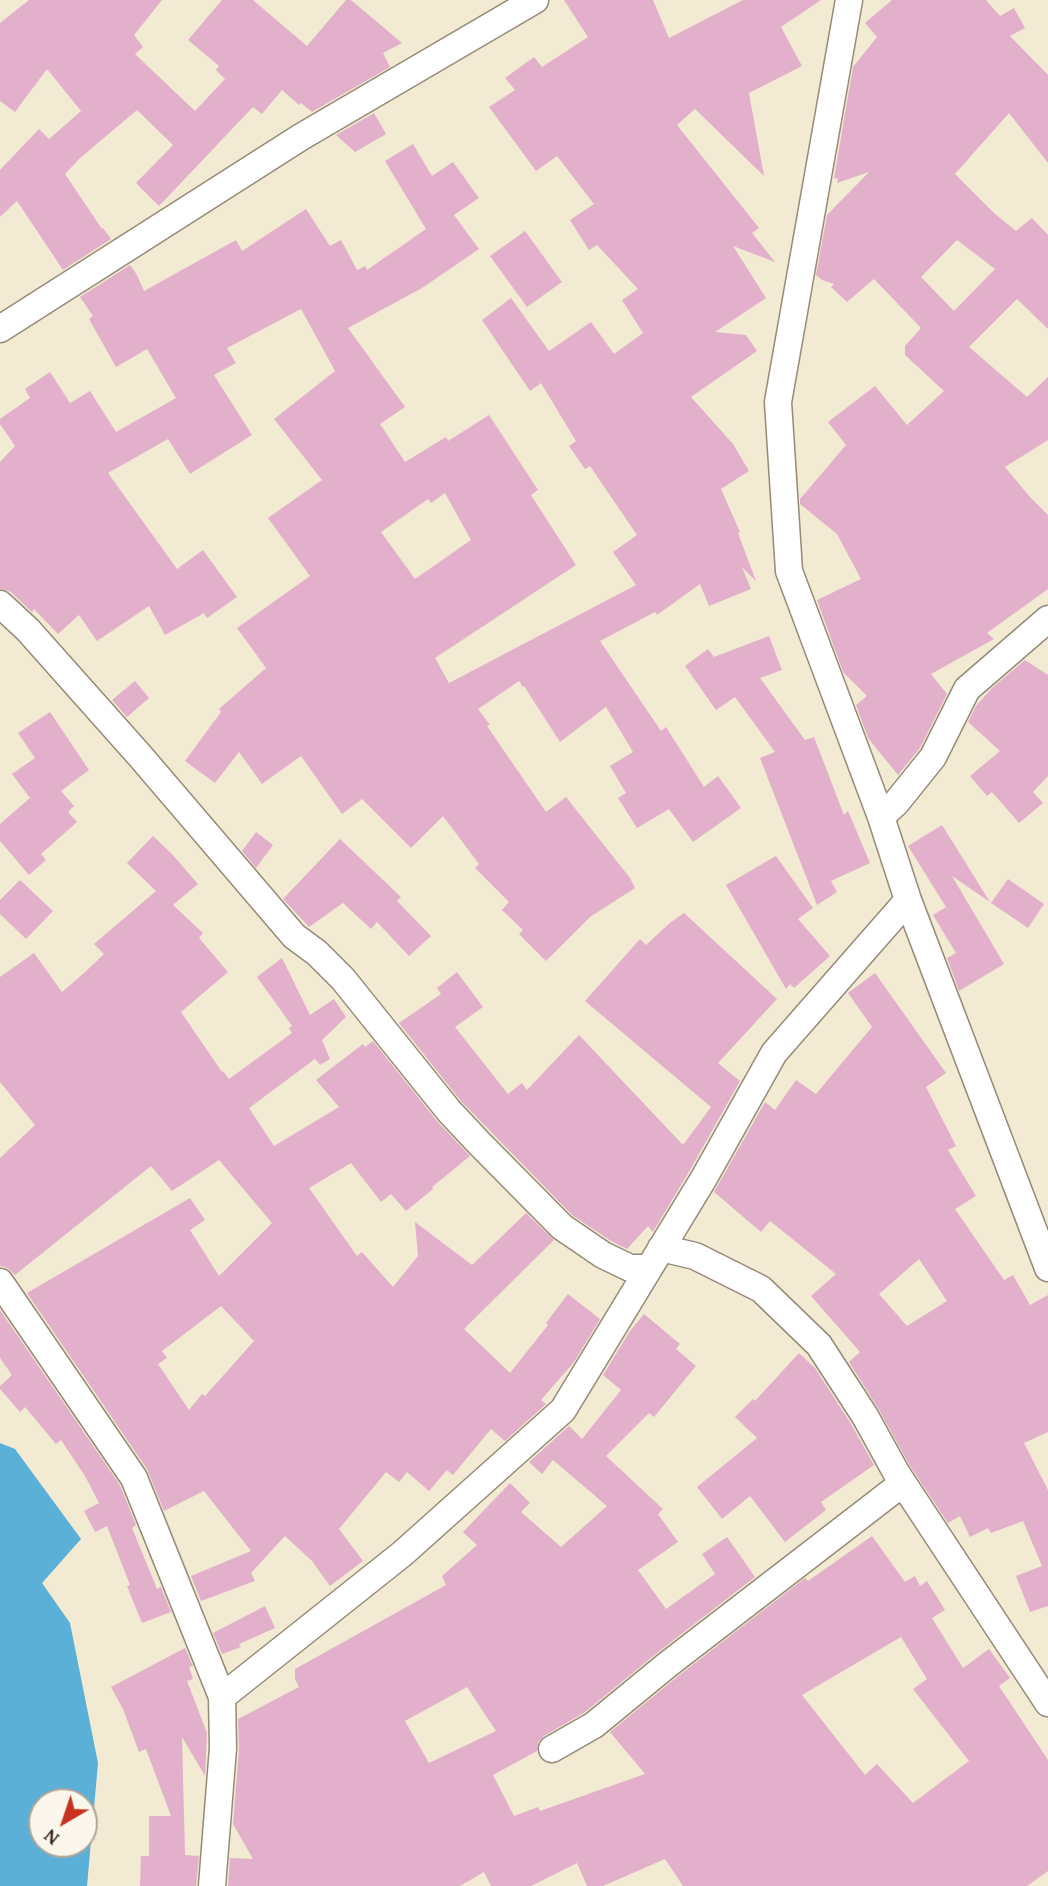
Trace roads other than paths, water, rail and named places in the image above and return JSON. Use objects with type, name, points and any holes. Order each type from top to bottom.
[{"type":"street","points":[[0,329],[301,137],[535,0]]},
{"type":"street","points":[[849,0],[778,402],[789,570],[881,817],[908,900],[1048,1268]]},
{"type":"street","points":[[0,604],[28,630],[141,757],[294,936],[317,953],[343,979],[449,1111],[562,1227],[603,1255],[630,1268],[655,1258],[695,1256],[761,1289],[819,1345],[865,1416],[903,1483],[1048,1703]]},
{"type":"street","points":[[881,817],[896,803],[933,757],[967,689],[1048,619]]},
{"type":"street","points":[[222,1697],[402,1555],[564,1410],[704,1178],[774,1053],[908,900]]},
{"type":"street","points":[[0,1282],[134,1478],[222,1697],[223,1748],[212,1886]]},
{"type":"street","points":[[552,1749],[594,1725],[667,1665],[903,1483]]},
{"type":"water","points":[[0,1443],[15,1449],[81,1539],[42,1583],[70,1623],[98,1763],[96,1788],[28,1788],[28,1858],[90,1858],[87,1886],[0,1886]]}]
